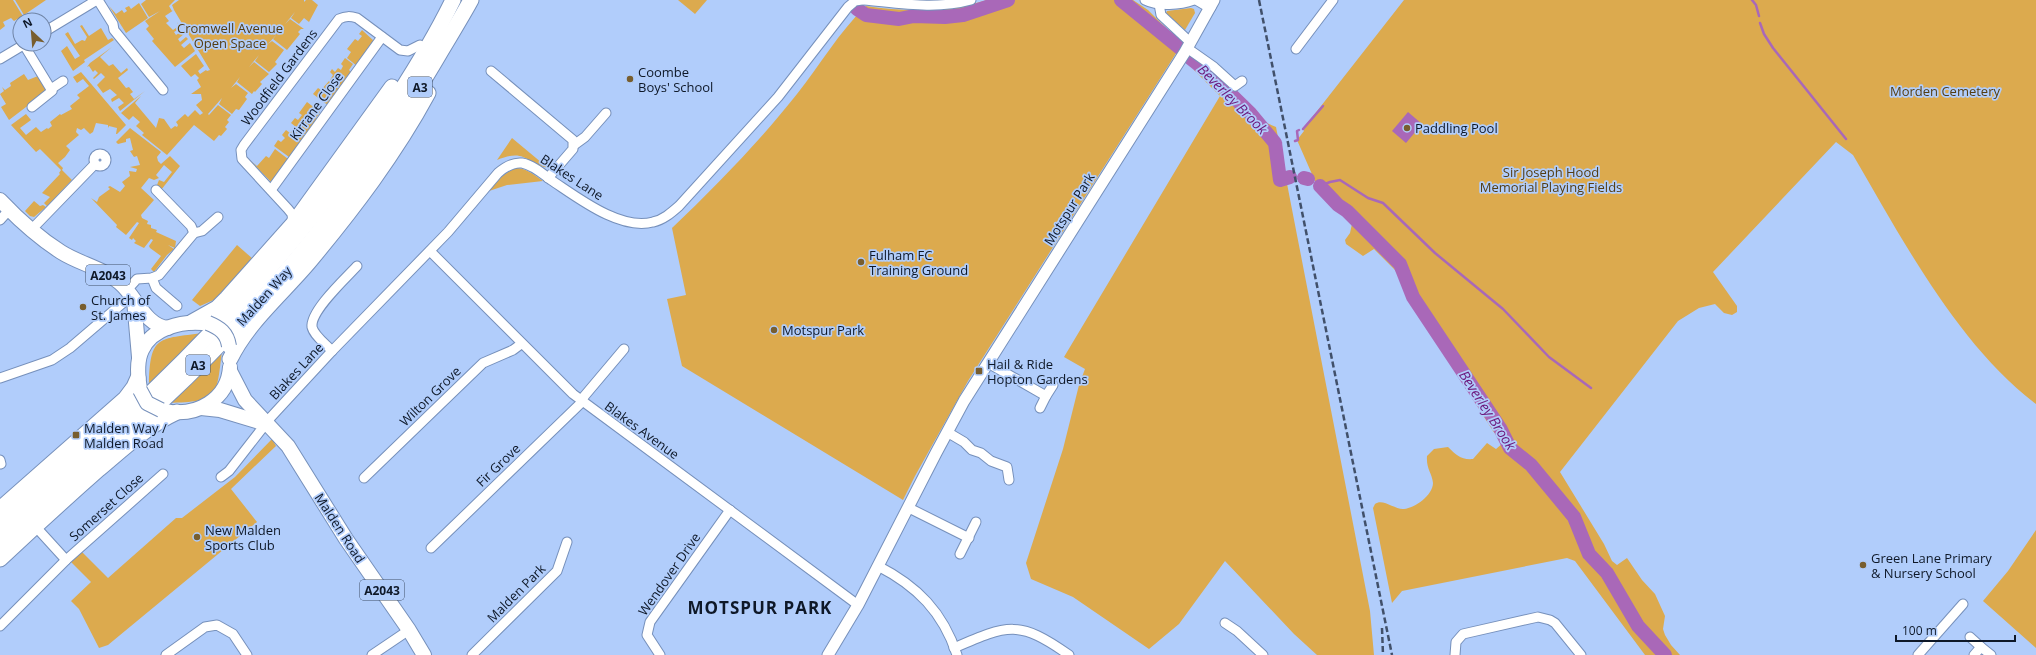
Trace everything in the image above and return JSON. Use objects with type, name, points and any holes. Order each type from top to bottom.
[{"type":"highway","points":[[192,322],[217,308],[293,224],[349,149],[420,45],[453,1]]},
{"type":"highway","name":"Malden Way","points":[[0,525],[154,389],[222,322],[290,246],[324,203],[377,129],[414,70],[453,1]]},
{"type":"highway","points":[[230,359],[243,335],[308,262],[388,160],[441,67],[457,35],[468,4]]},
{"type":"highway","name":"Malden Way","points":[[0,542],[164,398],[217,347],[267,293],[326,222],[370,163],[418,91],[468,4]]},
{"type":"highway","points":[[0,509],[125,399],[134,387],[139,384]]},
{"type":"highway","points":[[0,560],[35,526],[148,428],[177,412]]},
{"type":"main road","name":"A2043","points":[[3,210],[32,229],[61,252],[107,274],[131,295],[157,325],[168,328]]},
{"type":"main road","name":"A2043","points":[[131,295],[139,359]]},
{"type":"main road","points":[[192,322],[208,323],[221,329],[225,334],[230,359],[222,391],[216,399],[201,408],[177,412],[161,410],[147,403],[139,384],[139,359],[147,343],[154,336],[168,328],[192,322]]},
{"type":"main road","name":"Malden Road","points":[[230,359],[241,395],[266,424],[274,430],[288,446],[346,539],[409,630],[424,655]]},
{"type":"main road","name":"Malden Road","points":[[201,408],[220,410],[266,424]]},
{"type":"street","points":[[52,27],[98,0],[113,24],[114,30],[163,90]]},
{"type":"street","points":[[863,0],[894,4],[919,5],[945,4],[971,0]]},
{"type":"street","name":"Blakes Lane","points":[[221,477],[229,472],[266,424],[332,351],[430,251],[498,173],[505,167],[514,163],[530,165],[588,204],[621,219],[642,224],[663,219],[679,206],[773,102],[815,51],[842,14],[853,3],[863,0]]},
{"type":"street","points":[[1144,0],[1158,4],[1187,2],[1194,0]]},
{"type":"street","points":[[1198,0],[1212,3]]},
{"type":"street","points":[[1296,49],[1333,0]]},
{"type":"street","name":"Motspur Park","points":[[828,655],[858,605],[947,432],[988,363],[1187,47],[1212,3]]},
{"type":"street","points":[[1158,4],[1161,15],[1187,47],[1214,67],[1235,86],[1242,80]]},
{"type":"street","name":"Woodfield Gardens","points":[[293,224],[292,214],[242,159],[241,150],[244,144],[339,19],[346,16],[357,18],[404,51],[420,45]]},
{"type":"street","name":"Kirrane Close","points":[[271,190],[382,36]]},
{"type":"street","points":[[0,59],[12,52]]},
{"type":"street","points":[[30,52],[52,89]]},
{"type":"street","points":[[491,71],[570,136],[574,145]]},
{"type":"street","points":[[32,107],[63,81]]},
{"type":"street","points":[[548,178],[570,153],[574,145],[585,137],[606,113]]},
{"type":"street","points":[[32,229],[96,164]]},
{"type":"street","points":[[156,190],[191,226],[194,233]]},
{"type":"street","points":[[0,378],[52,360],[70,348],[131,295],[137,279],[152,278],[158,275],[194,233],[202,231],[218,217]]},
{"type":"street","name":"Blakes Avenue","points":[[430,251],[521,344],[582,401],[858,605]]},
{"type":"street","points":[[332,351],[314,332],[313,321],[323,304],[357,266]]},
{"type":"street","points":[[152,278],[156,288],[177,306]]},
{"type":"street","name":"Wilton Grove","points":[[364,478],[483,363],[513,350],[521,344]]},
{"type":"street","name":"Fir Grove","points":[[431,548],[582,401],[624,349]]},
{"type":"street","points":[[988,363],[1046,396]]},
{"type":"street","points":[[1040,408],[1053,384]]},
{"type":"street","points":[[947,432],[964,442],[972,450],[981,453],[991,461],[1007,467],[1009,480]]},
{"type":"street","name":"Somerset Close","points":[[0,626],[66,560],[162,474]]},
{"type":"street","points":[[909,508],[969,538]]},
{"type":"street","name":"Wendover Drive","points":[[660,655],[647,635],[650,622],[730,510]]},
{"type":"street","points":[[960,554],[976,522]]},
{"type":"street","name":"Somerset Close","points":[[35,526],[66,560]]},
{"type":"street","name":"Malden Park","points":[[472,655],[557,571],[567,542]]},
{"type":"street","points":[[878,566],[909,584],[924,598],[942,622],[956,651],[996,631],[1020,629],[1031,632],[1069,655]]},
{"type":"street","points":[[1918,655],[1963,604]]},
{"type":"street","points":[[1455,655],[1456,642],[1463,634],[1538,617],[1555,623],[1581,655]]},
{"type":"street","points":[[1225,623],[1263,655]]},
{"type":"street","points":[[166,655],[205,627],[217,624],[234,634],[247,655]]},
{"type":"street","points":[[372,655],[409,630]]},
{"type":"street","points":[[1970,637],[1991,655]]},
{"type":"street","points":[[1974,655],[1981,647]]},
{"type":"green space","points":[[0,0],[13,0],[20,12],[12,12],[12,19],[11,18],[3,22],[5,26],[0,30]]},
{"type":"green space","points":[[15,0],[46,0],[28,12],[22,12]]},
{"type":"green space","points":[[146,0],[175,0],[169,6],[172,11],[174,10],[165,16],[169,21],[166,23],[173,30],[179,26],[177,22],[181,28],[174,32],[176,35],[182,31],[184,34],[178,39],[180,42],[186,37],[188,39],[181,45],[184,48],[190,43],[195,51],[175,67],[152,41],[154,39],[146,29],[149,26],[145,21],[160,11],[149,17],[141,4]]},
{"type":"green space","name":"Cromwell Avenue Open Space","points":[[179,0],[304,0],[304,2],[306,0],[312,0],[318,5],[309,22],[304,18],[299,24],[291,18],[295,12],[285,24],[290,19],[304,29],[301,29],[298,32],[300,34],[287,50],[273,39],[277,34],[268,44],[272,41],[284,50],[275,62],[277,64],[269,72],[255,61],[259,55],[249,67],[254,62],[269,74],[260,82],[262,84],[255,92],[254,91],[252,94],[237,82],[240,77],[231,88],[236,84],[248,93],[245,97],[247,99],[239,110],[236,109],[232,114],[219,104],[222,98],[208,114],[209,115],[218,105],[231,115],[227,120],[229,122],[225,127],[227,129],[221,136],[219,135],[214,141],[194,125],[167,155],[142,135],[144,133],[136,126],[140,122],[133,116],[129,120],[121,113],[141,96],[135,103],[156,128],[159,118],[164,119],[171,129],[175,126],[177,127],[178,125],[176,122],[185,114],[188,117],[195,110],[200,115],[203,113],[196,105],[202,100],[201,94],[191,94],[201,87],[197,80],[199,78],[195,74],[191,77],[181,66],[196,54],[204,66],[198,71],[200,74],[206,70],[210,70],[172,5]]},
{"type":"green space","points":[[678,0],[707,0],[695,14]]},
{"type":"green space","name":"Fulham FC Training Ground","points":[[987,0],[1133,0],[1148,10],[1182,44],[968,381],[903,500],[682,366],[667,299],[686,295],[672,228],[721,180],[768,129],[797,94],[847,27],[866,6],[927,10],[957,7]]},
{"type":"green space","name":"Sir Joseph Hood Memorial Playing Fields","points":[[1404,0],[2036,0],[2036,404],[2008,380],[1981,352],[1957,321],[1912,255],[1853,155],[1836,142],[1713,272],[1737,306],[1737,312],[1732,315],[1724,313],[1715,304],[1699,308],[1678,321],[1560,472],[1604,544],[1612,561],[1617,565],[1627,558],[1642,580],[1655,594],[1665,616],[1663,629],[1665,635],[1680,655],[1645,655],[1575,561],[1567,558],[1402,591],[1392,603],[1373,508],[1375,504],[1382,502],[1400,509],[1404,509],[1423,500],[1432,488],[1432,476],[1427,464],[1427,456],[1434,449],[1448,447],[1465,459],[1473,459],[1487,443],[1496,449],[1503,443],[1493,431],[1438,344],[1395,270],[1374,249],[1363,256],[1346,244],[1345,240],[1350,233],[1352,224],[1322,197],[1297,140],[1304,131],[1303,129]]},
{"type":"green space","points":[[139,3],[148,18],[126,33],[109,6],[116,14],[122,10],[124,13],[127,11],[125,8],[129,6],[131,9]]},
{"type":"green space","points":[[1191,8],[1194,9],[1195,13],[1185,30],[1166,13],[1167,11]]},
{"type":"green space","points":[[82,25],[89,36],[101,28],[108,40],[112,38],[114,40],[84,60],[85,62],[73,71],[61,51],[67,46],[75,59],[80,56],[65,34],[68,32],[75,44],[82,40],[85,41],[87,37],[80,26]]},
{"type":"green space","points":[[362,30],[374,41],[357,66],[347,58],[351,52],[347,49],[355,39],[358,41],[362,36],[359,34]]},
{"type":"green space","points":[[112,47],[100,57],[109,66],[113,64],[121,73],[127,68],[128,70],[118,78],[126,88],[129,87],[133,92],[130,94],[134,99],[145,91],[120,111],[118,107],[124,103],[119,98],[112,102],[111,99],[117,95],[110,89],[103,93],[97,85],[105,77],[101,73],[94,79],[93,78],[98,73],[95,70],[93,72],[89,66],[87,67],[90,63]]},
{"type":"green space","points":[[345,58],[353,64],[349,70],[352,73],[340,88],[330,80],[333,75],[330,72],[332,69],[335,72],[338,68],[341,70],[343,66],[341,64]]},
{"type":"green space","points":[[1198,61],[1211,70],[1262,121],[1276,127],[1370,611],[1374,655],[1317,655],[1294,634],[1225,561],[1179,624],[1149,649],[1073,597],[1031,579],[1026,563],[1063,449],[1079,385],[1085,369],[1064,357],[1220,96],[1194,70],[1193,67]]},
{"type":"green space","points":[[81,72],[126,125],[117,134],[117,128],[109,126],[108,128],[108,125],[96,123],[93,132],[90,134],[84,128],[81,130],[77,128],[76,132],[79,135],[66,146],[70,150],[58,163],[63,168],[62,170],[72,180],[47,206],[44,203],[50,197],[42,193],[60,174],[59,173],[61,170],[40,149],[36,152],[11,125],[26,114],[31,120],[20,128],[26,135],[36,127],[41,132],[52,126],[50,122],[60,114],[61,115],[72,109],[70,106],[80,98],[77,95],[89,86],[83,79],[77,83],[73,77]]},
{"type":"green space","points":[[24,74],[28,80],[38,76],[47,91],[9,120],[1,107],[6,104],[0,94],[4,91],[2,87],[5,90],[11,86],[10,83]]},
{"type":"green space","points":[[329,81],[339,89],[329,106],[313,94],[318,88],[321,90]]},
{"type":"green space","points":[[307,102],[320,112],[316,118],[318,120],[306,135],[291,123],[295,118],[298,120],[302,115],[299,113]]},
{"type":"green space","points":[[130,128],[161,152],[157,157],[161,164],[170,156],[180,166],[161,190],[157,185],[159,180],[164,182],[172,172],[164,165],[156,175],[159,178],[154,180],[149,178],[141,188],[154,200],[141,215],[142,218],[148,221],[147,224],[151,225],[151,228],[157,230],[156,232],[176,241],[175,248],[168,245],[174,249],[167,255],[154,272],[151,269],[161,256],[149,246],[153,240],[151,239],[144,248],[134,243],[136,241],[133,238],[132,240],[129,238],[139,223],[137,222],[126,235],[116,227],[117,225],[91,198],[97,202],[99,197],[110,189],[108,187],[110,186],[120,192],[125,186],[122,182],[130,176],[129,171],[136,172],[137,169],[130,167],[140,165],[137,156],[134,157],[130,151],[133,150],[130,138],[126,139],[126,142],[118,144],[116,142]]},
{"type":"green space","points":[[294,128],[305,136],[289,157],[274,146],[278,140],[281,142],[285,138],[282,135],[286,130],[290,133]]},
{"type":"green space","points":[[512,138],[548,168],[540,166],[520,156],[514,155],[497,160]]},
{"type":"green space","points":[[275,149],[288,159],[271,182],[250,160],[257,166],[266,156],[269,158]]},
{"type":"green space","points":[[515,168],[526,170],[543,181],[507,185],[489,191],[502,176]]},
{"type":"green space","points":[[34,201],[40,206],[43,205],[46,207],[34,217],[30,216],[25,211]]},
{"type":"green space","points":[[237,245],[253,259],[216,299],[200,306],[192,300]]},
{"type":"green space","points":[[203,333],[149,385],[152,357],[155,348],[160,342],[166,339]]},
{"type":"green space","points":[[222,351],[216,388],[212,394],[198,401],[169,403]]},
{"type":"green space","name":"New Malden Sports Club","points":[[272,439],[276,446],[231,489],[257,522],[108,645],[99,648],[79,609],[71,601],[91,582],[71,562],[82,552],[108,578],[176,518],[182,518],[235,477]]},
{"type":"green space","points":[[2036,530],[2036,648],[1983,601],[2008,571]]},
{"type":"shaded area","name":"Paddling Pool","points":[[1408,112],[1422,124],[1406,143],[1392,131]]},
{"type":"waterway","name":"Beverley Brook","points":[[857,9],[866,15],[899,19],[914,16],[945,17],[963,15],[1008,0]]},
{"type":"waterway","name":"Beverley Brook","points":[[1121,0],[1180,48]]},
{"type":"waterway","points":[[1752,0],[1756,5],[1759,16]]},
{"type":"waterway","points":[[1760,23],[1764,34],[1773,48],[1846,139]]},
{"type":"waterway","name":"Beverley Brook","points":[[1189,57],[1209,73],[1250,113],[1275,143],[1280,180],[1290,177]]},
{"type":"waterway","points":[[1303,129],[1323,106]]},
{"type":"waterway","points":[[1295,141],[1298,140],[1297,131],[1299,130]]},
{"type":"waterway","name":"Beverley Brook","points":[[1275,144],[1281,143]]},
{"type":"waterway","name":"Beverley Brook","points":[[1304,178],[1308,179]]},
{"type":"waterway","points":[[1320,186],[1340,180],[1368,198],[1383,203],[1435,253],[1503,309],[1549,357],[1591,388]]},
{"type":"waterway","name":"Beverley Brook","points":[[1320,186],[1400,264],[1413,297],[1500,428],[1510,448],[1531,465],[1574,517],[1589,554],[1607,573],[1638,626],[1665,655]]},
{"type":"railway","points":[[1259,0],[1392,655]]},
{"type":"railway","points":[[1382,628],[1383,655]]},
{"type":"place","name":"Coombe Boys' School","points":[[630,79]]},
{"type":"place","name":"Paddling Pool","points":[[1407,128]]},
{"type":"place","name":"Fulham FC Training Ground","points":[[861,262]]},
{"type":"place","name":"Church of St. James","points":[[83,307]]},
{"type":"place","name":"Motspur Park","points":[[774,330]]},
{"type":"place","name":"Hail & Ride Hopton Gardens","points":[[979,371]]},
{"type":"place","name":"Malden Way / Malden Road","points":[[76,435]]},
{"type":"place","name":"New Malden Sports Club","points":[[197,537]]},
{"type":"place","name":"Green Lane Primary & Nursery School","points":[[1863,565]]},
{"type":"district","name":"MOTSPUR PARK","points":[[760,607]]},
{"type":"park label","name":"Morden Cemetery","points":[[1945,91]]}]
